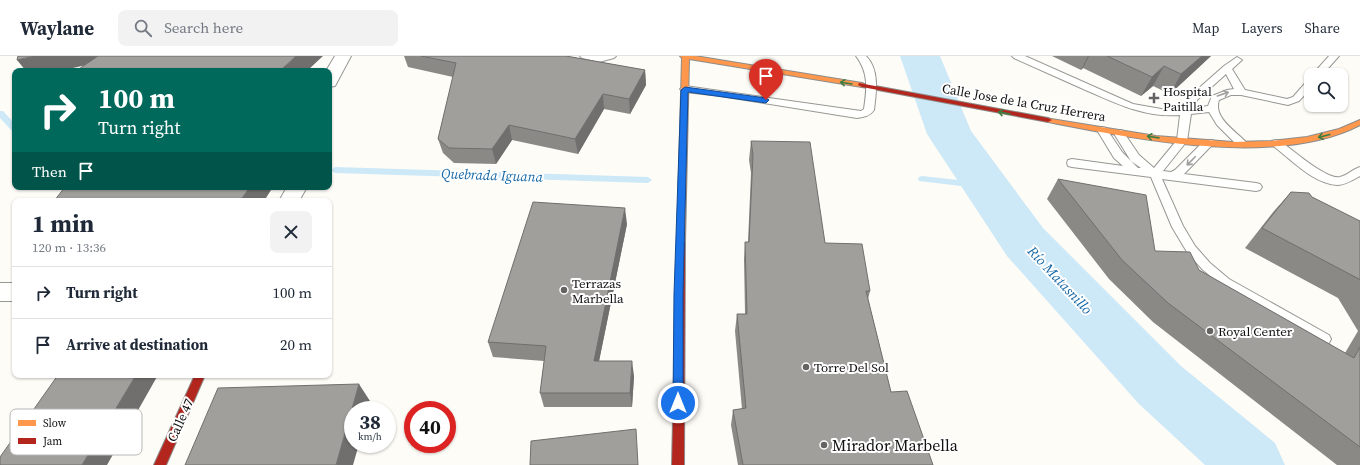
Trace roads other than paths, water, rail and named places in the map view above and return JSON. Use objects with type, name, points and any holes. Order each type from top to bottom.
[{"type":"street","points":[[332,73],[343,56]]},
{"type":"street","points":[[678,465],[679,294],[685,56]]},
{"type":"street","name":"Calle Jose de la Cruz Herrera","points":[[685,56],[884,89],[1042,121],[1182,141],[1241,144],[1276,143],[1340,132],[1360,122]]},
{"type":"street","points":[[0,292],[12,292]]},
{"type":"street","name":"Calle 47","points":[[160,465],[199,378]]},
{"type":"lane","points":[[585,56],[603,58],[611,56]]},
{"type":"lane","points":[[685,90],[720,93],[857,115],[864,114],[870,110],[872,87],[866,60],[861,56]]},
{"type":"lane","points":[[1017,56],[1130,106],[1150,111],[1167,112],[1212,109]]},
{"type":"lane","points":[[1323,68],[1334,56]]},
{"type":"lane","points":[[1154,174],[1182,141],[1186,111],[1192,98],[1237,60]]},
{"type":"lane","points":[[1227,68],[1241,92]]},
{"type":"lane","points":[[1241,144],[1222,124],[1212,109],[1212,103],[1215,98],[1230,92],[1241,92],[1288,102],[1296,99],[1304,90]]},
{"type":"lane","points":[[1102,130],[1118,155],[1135,171]]},
{"type":"lane","points":[[1118,132],[1135,158],[1154,174],[1178,227],[1191,249],[1206,266],[1225,282],[1324,339]]},
{"type":"lane","points":[[1172,176],[1179,173],[1209,142]]},
{"type":"lane","points":[[1276,143],[1318,173],[1330,179],[1342,180],[1360,171]]},
{"type":"lane","points":[[1072,163],[1256,187]]},
{"type":"waterway","name":"Río Matasnillo","points":[[920,56],[950,134],[1025,242],[1160,385],[1252,465]]},
{"type":"waterway","name":"Quebrada Iguana","points":[[0,113],[12,126]]},
{"type":"waterway","name":"Quebrada Iguana","points":[[335,170],[648,180]]},
{"type":"waterway","name":"Quebrada Iguana","points":[[922,179],[986,186]]},
{"type":"place","name":"Hospital Paitilla","points":[[1154,98]]},
{"type":"place","name":"Terrazas Marbella","points":[[564,290]]},
{"type":"place","name":"Royal Center","points":[[1210,331]]},
{"type":"place","name":"Torre Del Sol","points":[[806,367]]},
{"type":"place","name":"Mirador Marbella","points":[[824,445]]}]
